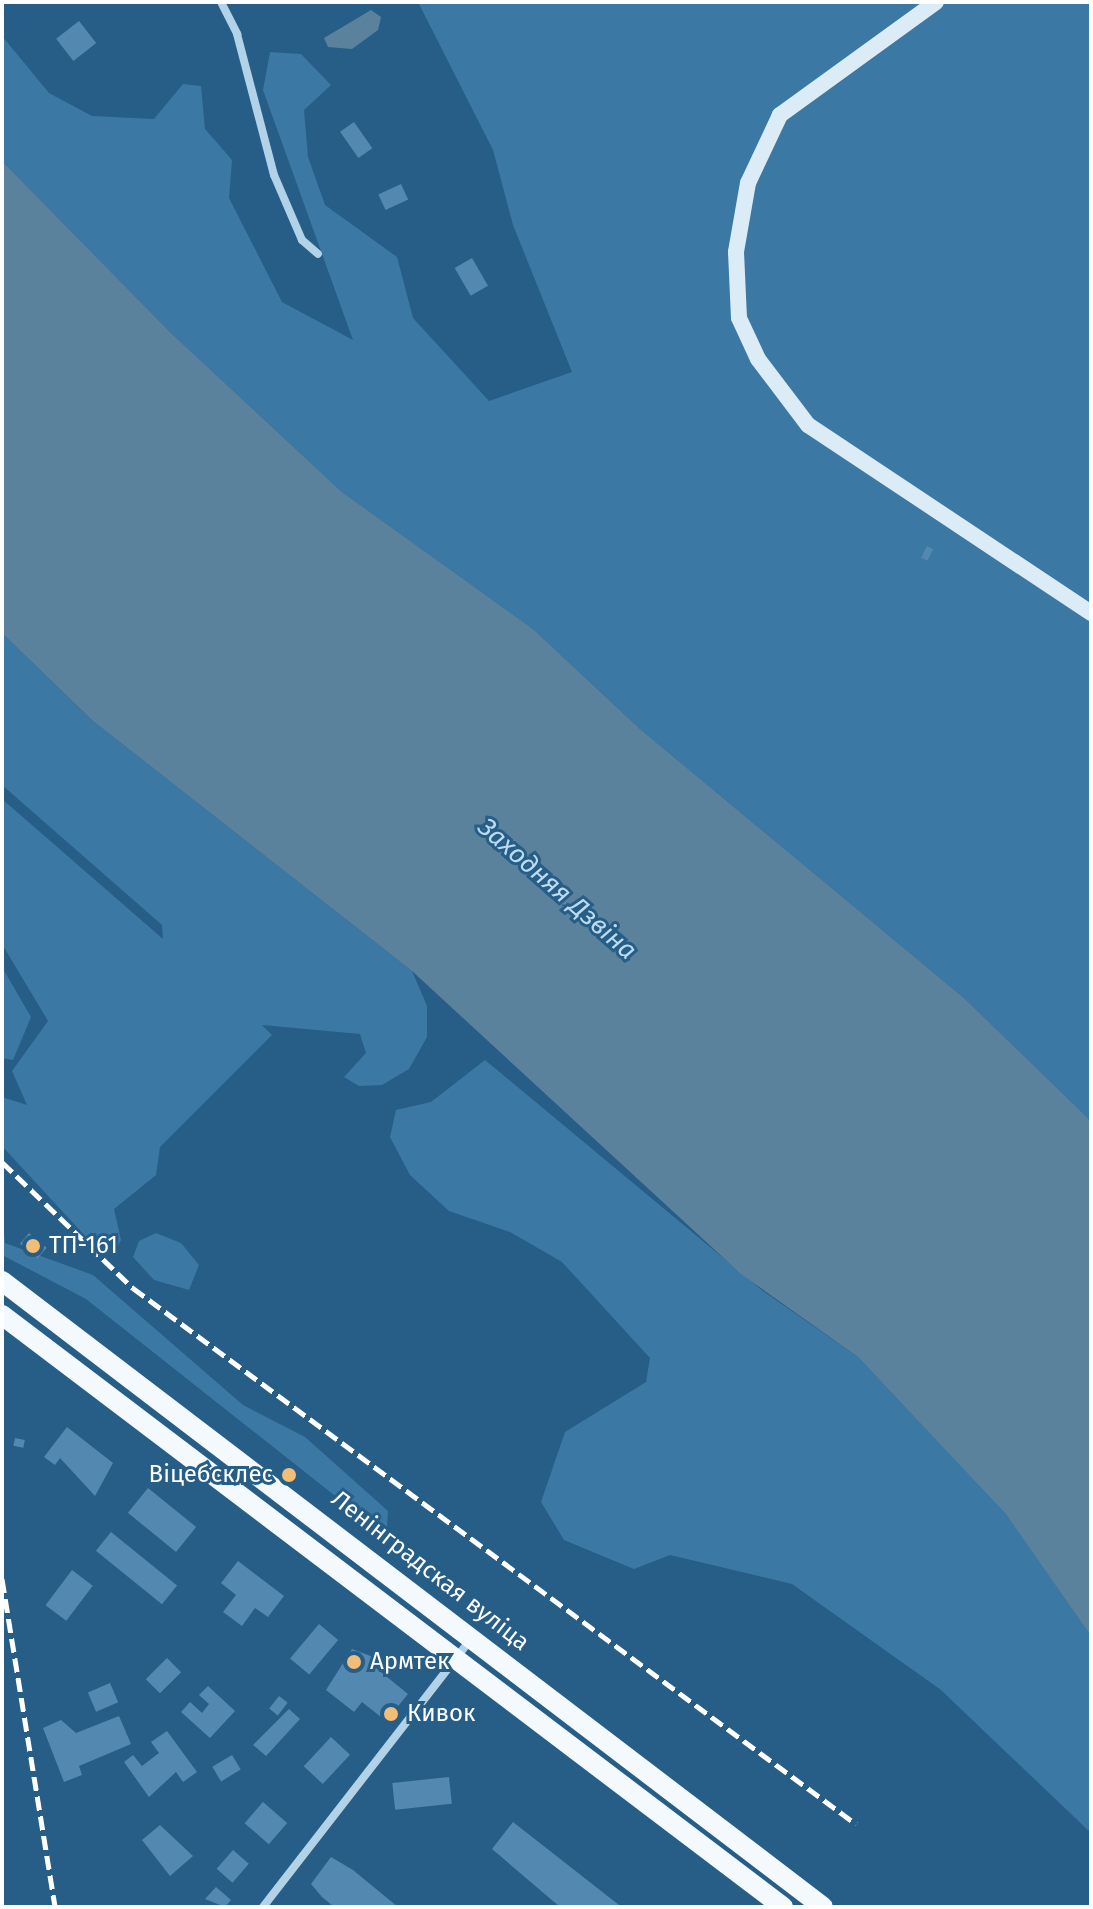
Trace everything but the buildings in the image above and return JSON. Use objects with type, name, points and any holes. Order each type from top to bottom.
[{"type":"main road","name":"Ленінградская вуліца","points":[[2,1281],[472,1636],[823,1907]]},
{"type":"main road","name":"Ленінградская вуліца","points":[[2,1315],[458,1656],[656,1812],[783,1907]]},
{"type":"street","points":[[221,2],[237,34],[274,175],[302,240],[318,254]]},
{"type":"street","points":[[936,2],[780,115],[748,183],[736,252],[739,318],[758,359],[808,425],[1091,613]]},
{"type":"street","points":[[263,1907],[472,1636]]},
{"type":"street","points":[[656,1812],[674,1792]]},
{"type":"shaded area","points":[[418,2],[1091,2],[1091,1121],[964,998],[640,729],[533,629],[342,492],[171,333],[2,161],[2,36],[49,93],[92,116],[154,119],[183,84],[201,86],[205,129],[232,160],[229,198],[282,302],[353,340],[263,90],[270,52],[301,54],[331,85],[304,110],[308,157],[325,205],[397,257],[413,318],[489,401],[572,372],[513,225],[493,150]]},
{"type":"shaded area","points":[[2,633],[93,721],[412,971],[427,1006],[427,1037],[409,1069],[382,1085],[359,1086],[344,1077],[366,1053],[360,1034],[262,1025],[272,1035],[160,1147],[156,1175],[114,1209],[121,1240],[116,1250],[99,1251],[2,1146],[2,1097],[27,1105],[12,1071],[48,1021],[2,944],[2,799],[163,939],[162,925],[2,785]]},
{"type":"shaded area","points":[[2,967],[31,1017],[13,1060],[2,1058]]},
{"type":"shaded area","points":[[485,1060],[763,1291],[858,1357],[1007,1514],[1091,1636],[1091,1833],[941,1690],[792,1584],[670,1555],[634,1569],[564,1540],[541,1502],[565,1432],[646,1382],[650,1358],[562,1262],[510,1232],[449,1211],[410,1175],[390,1137],[396,1110],[431,1102]]},
{"type":"shaded area","points":[[2,1215],[5,1243],[93,1275],[243,1405],[305,1437],[388,1511],[387,1527],[382,1533],[86,1299],[2,1255]]},
{"type":"shaded area","points":[[156,1233],[181,1243],[199,1265],[189,1290],[154,1280],[133,1257],[139,1241]]},
{"type":"water","points":[[371,10],[381,17],[378,30],[352,49],[328,47],[324,38]]},
{"type":"water","name":"Заходняя Дзвіна","points":[[2,161],[171,333],[342,492],[533,629],[640,729],[964,998],[1091,1121],[1091,1636],[1006,1514],[858,1357],[741,1274],[412,971],[93,721],[2,633]]},
{"type":"railway","points":[[2,1162],[133,1288],[856,1824]]},
{"type":"railway","points":[[2,1579],[55,1907]]},
{"type":"place","name":"ТП-161","points":[[33,1246]]},
{"type":"place","name":"Віцебсклес","points":[[289,1475]]},
{"type":"place","name":"Армтек","points":[[354,1662]]},
{"type":"place","name":"Кивок","points":[[391,1714]]}]
